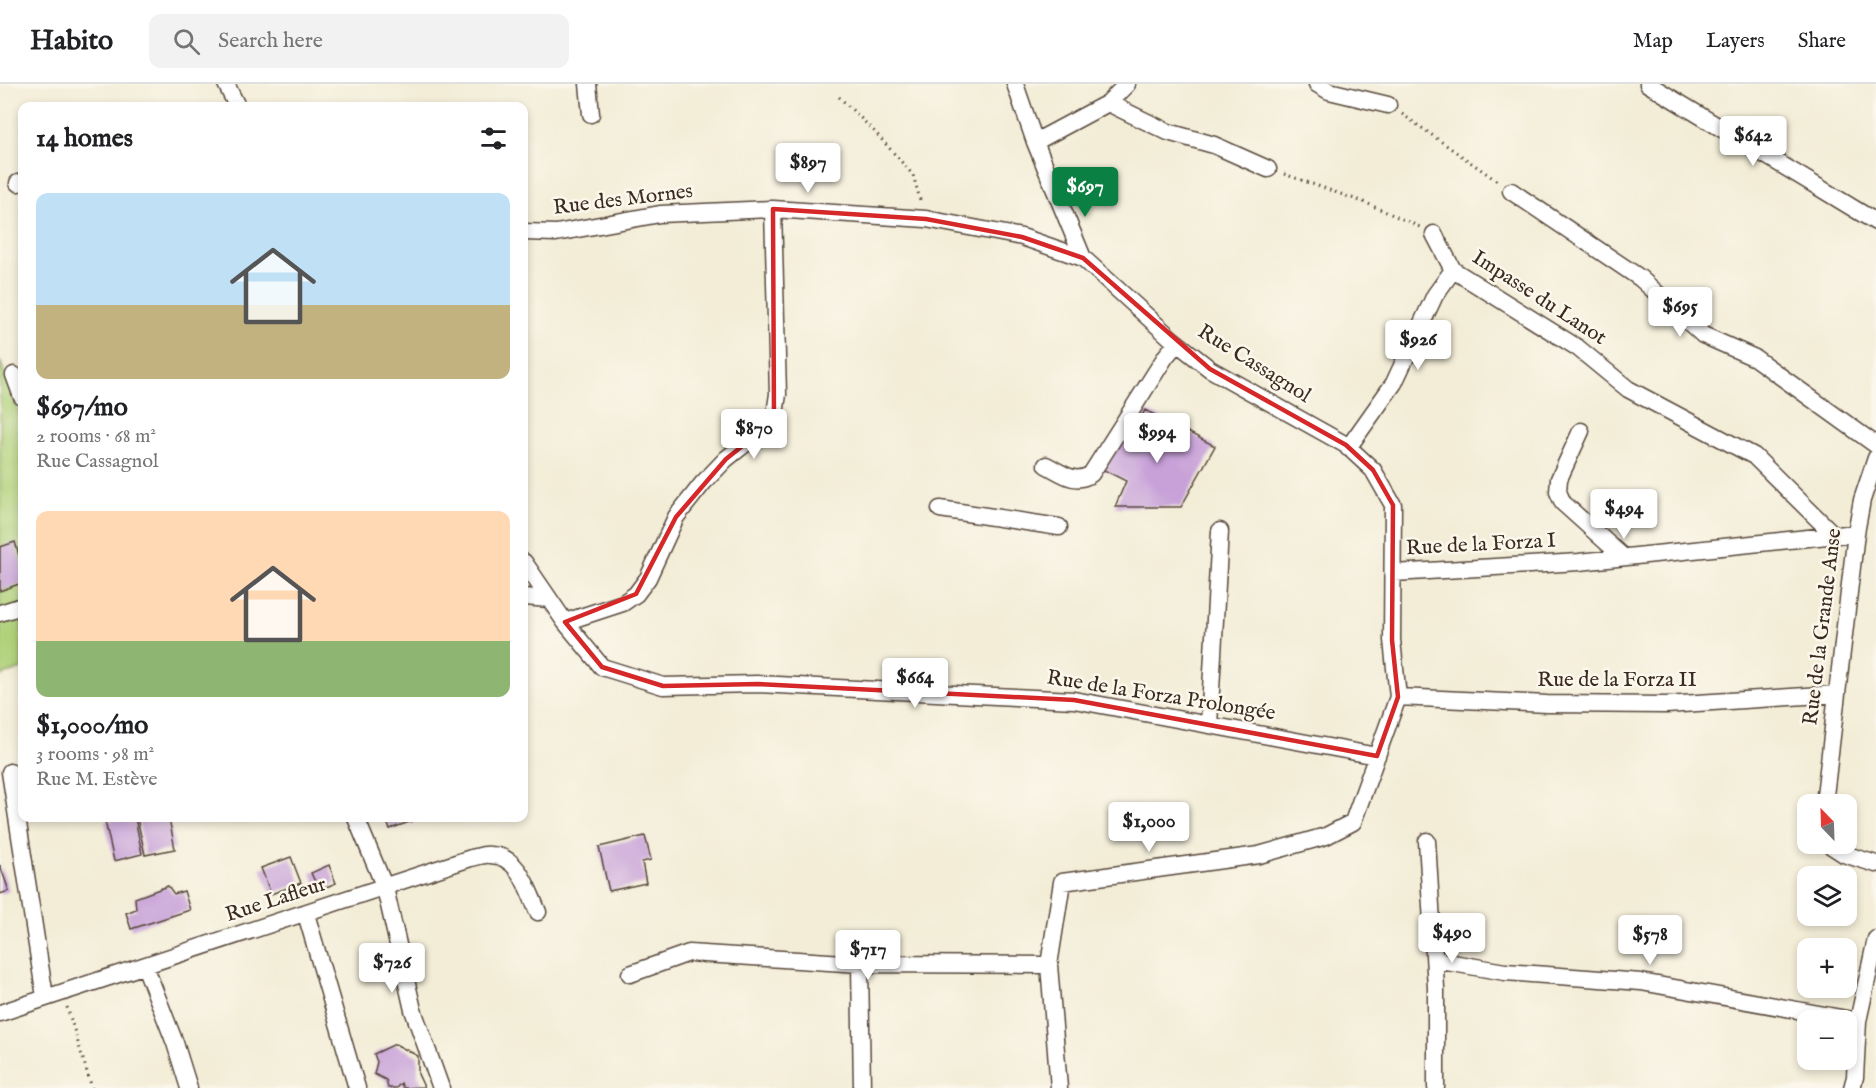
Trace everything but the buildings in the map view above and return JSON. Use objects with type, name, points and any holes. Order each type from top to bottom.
[{"type":"street","points":[[226,84],[235,102]]},
{"type":"street","points":[[588,84],[591,114]]},
{"type":"street","name":"Rue Cassagnol","points":[[1015,84],[1035,142],[1083,258],[1177,343],[1210,369],[1348,448],[1373,470],[1393,505],[1392,640],[1398,697]]},
{"type":"street","points":[[1035,142],[1108,103],[1127,84]]},
{"type":"street","points":[[1317,84],[1329,91],[1388,105]]},
{"type":"street","points":[[1648,84],[1876,222]]},
{"type":"street","points":[[1108,103],[1168,132],[1214,145],[1268,169]]},
{"type":"street","points":[[1511,191],[1640,278],[1702,335],[1755,358],[1876,446]]},
{"type":"street","points":[[565,622],[623,603],[636,594],[648,578],[676,517],[726,459],[774,421],[777,394],[773,209]]},
{"type":"street","name":"Rue des Mornes","points":[[528,232],[556,233],[660,214],[773,209],[926,219],[1022,237],[1083,258]]},
{"type":"street","name":"Impasse du Lanot","points":[[1434,234],[1453,270],[1578,348],[1628,389],[1754,456],[1833,534]]},
{"type":"street","points":[[1348,448],[1394,383],[1435,295],[1453,270]]},
{"type":"street","points":[[1046,465],[1074,479],[1083,479],[1091,474],[1166,356],[1177,343]]},
{"type":"street","points":[[14,375],[18,386]]},
{"type":"street","points":[[1581,431],[1559,478],[1558,492],[1563,503],[1623,557]]},
{"type":"street","name":"Rue de la Grande Anse","points":[[1825,794],[1856,533],[1869,499],[1876,458]]},
{"type":"street","points":[[940,509],[1059,527]]},
{"type":"street","points":[[1209,725],[1220,531]]},
{"type":"street","name":"Rue de la Forza I","points":[[1394,573],[1579,562],[1856,533]]},
{"type":"street","name":"Rue de la Forza Prolongée","points":[[528,568],[565,622],[602,667],[663,686],[758,684],[1074,700],[1377,756]]},
{"type":"street","points":[[528,597],[549,599]]},
{"type":"street","points":[[0,613],[18,607]]},
{"type":"street","name":"Rue de la Forza II","points":[[1398,697],[1547,704],[1666,705],[1837,694]]},
{"type":"street","points":[[1059,1088],[1049,965],[1062,882],[1259,855],[1326,836],[1353,822],[1398,697]]},
{"type":"street","points":[[11,771],[18,818]]},
{"type":"street","points":[[19,822],[45,997]]},
{"type":"street","points":[[358,822],[385,888],[413,1010],[441,1088]]},
{"type":"street","points":[[1427,841],[1435,960],[1436,1088]]},
{"type":"street","points":[[1844,854],[1876,864]]},
{"type":"street","name":"Rue Lafleur","points":[[0,1013],[471,858],[491,855],[506,859],[520,872],[538,912]]},
{"type":"street","points":[[306,914],[357,1088]]},
{"type":"street","points":[[1852,1088],[1855,1077],[1858,1021],[1876,939]]},
{"type":"street","points":[[630,974],[689,953],[860,964],[1049,965]]},
{"type":"street","points":[[1435,960],[1505,972],[1641,982],[1858,1021]]},
{"type":"street","points":[[860,964],[862,1088]]},
{"type":"street","points":[[146,966],[189,1088]]},
{"type":"path","points":[[839,97],[876,133],[913,175],[926,219]]},
{"type":"path","points":[[1388,105],[1511,191]]},
{"type":"path","points":[[1268,169],[1366,203],[1434,234]]},
{"type":"path","points":[[63,993],[92,1088]]},
{"type":"highlighted area","points":[[773,209],[926,219],[1022,237],[1083,258],[1210,369],[1346,445],[1373,470],[1393,505],[1392,640],[1398,697],[1377,756],[1074,700],[758,684],[663,686],[602,667],[565,622],[636,594],[676,517],[726,459],[774,421]]},
{"type":"green space","points":[[0,361],[18,409],[18,670],[0,676]]}]
